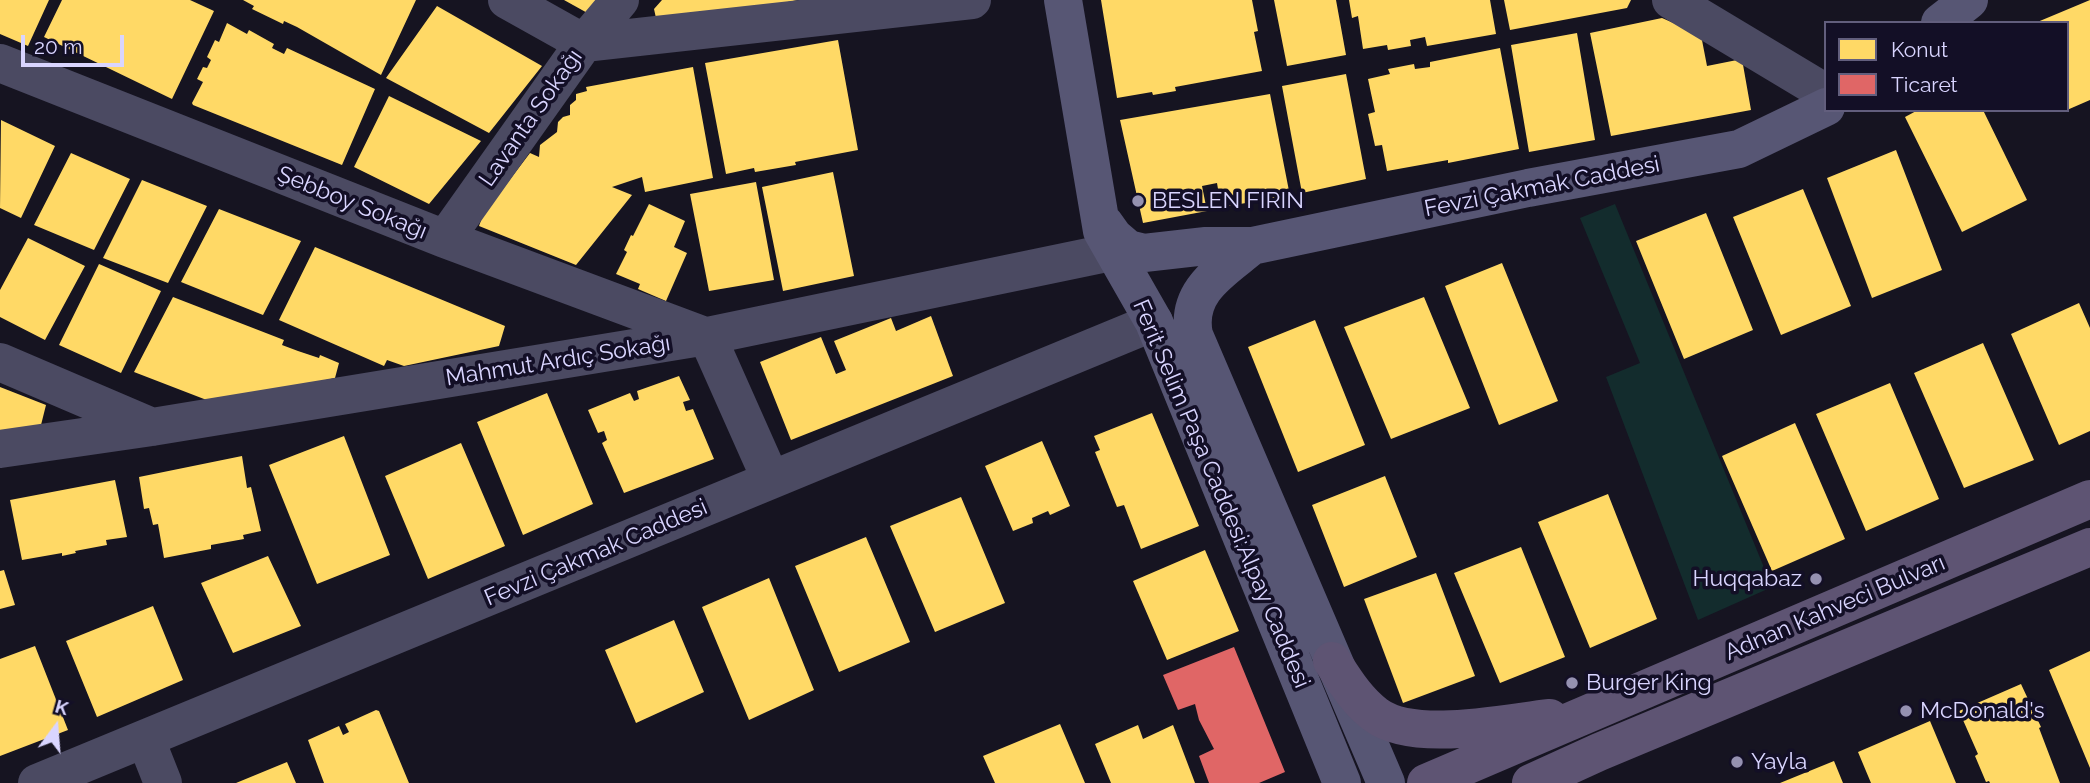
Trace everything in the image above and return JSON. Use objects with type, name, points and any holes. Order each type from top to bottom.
[{"type":"main road","name":"Ferit Selim Paşa Caddesi;Alpay Caddesi","points":[[1063,0],[1106,234],[1154,322],[1342,783]]},
{"type":"main road","points":[[1943,21],[1969,0]]},
{"type":"main road","name":"Fevzi Çakmak Caddesi","points":[[1106,234],[1128,249],[1144,253],[1206,246],[1252,246],[1528,188],[1739,149],[1824,108]]},
{"type":"main road","points":[[1252,246],[1201,290],[1192,310],[1191,323],[1332,661],[1386,783]]},
{"type":"main road","name":"Adnan Kahveci Bulvarı","points":[[1426,783],[2090,499]]},
{"type":"main road","name":"Adnan Kahveci Bulvarı","points":[[1531,783],[1599,752],[2090,547]]},
{"type":"main road","points":[[1332,661],[1359,701],[1378,717],[1402,727],[1436,730],[1591,713]]},
{"type":"main road","points":[[1565,783],[1599,752]]},
{"type":"street","points":[[507,0],[584,43],[972,0]]},
{"type":"street","name":"Lavanta Sokağı","points":[[445,239],[584,43],[620,0]]},
{"type":"street","points":[[1671,0],[1824,92]]},
{"type":"street","name":"Şebboy Sokağı","points":[[0,63],[445,239],[707,336]]},
{"type":"street","name":"Mahmut Ardıç Sokağı","points":[[0,449],[707,336],[1106,234]]},
{"type":"street","name":"Fevzi Çakmak Caddesi","points":[[37,783],[1154,322]]},
{"type":"street","points":[[707,336],[771,480]]},
{"type":"street","points":[[0,362],[152,426]]},
{"type":"street","points":[[146,740],[163,783]]},
{"type":"green space","points":[[1615,204],[1772,587],[1698,620],[1606,377],[1640,363],[1580,218]]},
{"type":"building: Konut","points":[[0,0],[49,0],[28,46],[0,34]]},
{"type":"building: Konut","points":[[62,0],[190,0],[214,11],[172,99],[44,37]]},
{"type":"building: Konut","points":[[243,0],[416,0],[381,75],[297,27],[284,21],[283,24],[252,9],[254,6]]},
{"type":"building: Konut","points":[[564,0],[602,0],[591,15]]},
{"type":"building: Konut","points":[[662,0],[798,0],[658,27],[654,9]]},
{"type":"building: Konut","points":[[1101,0],[1252,0],[1258,31],[1254,32],[1262,71],[1175,87],[1176,91],[1117,98]]},
{"type":"building: Konut","points":[[1274,0],[1336,0],[1346,55],[1287,66]]},
{"type":"building: Konut","points":[[1349,0],[1490,0],[1496,34],[1427,46],[1425,37],[1410,40],[1411,46],[1388,50],[1387,45],[1363,49],[1358,16],[1352,18]]},
{"type":"building: Konut","points":[[1504,0],[1631,0],[1627,8],[1510,30]]},
{"type":"building: Konut","points":[[2090,0],[2090,100],[2069,109],[2069,21],[2040,21]]},
{"type":"building: Konut","points":[[437,6],[542,66],[489,133],[386,78]]},
{"type":"building: Konut","points":[[1662,18],[1701,35],[1707,66],[1742,59],[1751,110],[1611,136],[1590,33]]},
{"type":"building: Konut","points":[[227,23],[247,34],[249,30],[274,44],[272,48],[284,54],[287,48],[375,89],[342,165],[193,105],[203,82],[197,79],[203,67],[207,68],[211,60],[207,57],[215,40],[219,42]]},
{"type":"building: Konut","points":[[1577,33],[1595,140],[1529,152],[1511,45]]},
{"type":"building: Konut","points":[[838,40],[858,150],[795,162],[796,165],[755,172],[754,168],[726,174],[705,63]]},
{"type":"building: Konut","points":[[1500,48],[1519,149],[1448,163],[1448,160],[1387,171],[1382,145],[1375,146],[1368,114],[1375,112],[1368,79],[1390,74],[1388,69],[1414,64],[1415,69],[1430,67],[1430,62]]},
{"type":"building: Konut","points":[[693,67],[713,178],[645,192],[642,177],[612,187],[632,195],[576,265],[479,226],[483,215],[530,153],[539,157],[540,145],[557,132],[558,122],[563,117],[570,115],[570,105],[576,100],[576,94],[587,91],[586,87]]},
{"type":"building: Konut","points":[[1346,74],[1366,179],[1302,193],[1282,86]]},
{"type":"building: Konut","points":[[1270,94],[1290,196],[1221,207],[1217,183],[1202,186],[1207,211],[1143,223],[1120,120]]},
{"type":"building: Konut","points":[[389,96],[481,141],[429,204],[354,167]]},
{"type":"building: Konut","points":[[1914,112],[1984,112],[2027,200],[1962,232],[1905,117]]},
{"type":"building: Konut","points":[[1,120],[55,146],[21,218],[0,208]]},
{"type":"building: Konut","points":[[1896,150],[1942,270],[1872,298],[1827,178]]},
{"type":"building: Konut","points":[[71,153],[130,179],[94,250],[34,225]]},
{"type":"building: Konut","points":[[833,172],[854,276],[783,291],[762,187]]},
{"type":"building: Konut","points":[[142,180],[207,206],[168,283],[103,258]]},
{"type":"building: Konut","points":[[756,182],[774,280],[709,291],[690,194]]},
{"type":"building: Konut","points":[[1803,189],[1851,306],[1781,335],[1733,217]]},
{"type":"building: Konut","points":[[649,204],[685,221],[674,247],[687,253],[666,301],[638,289],[640,284],[616,274],[627,252],[624,250],[631,235],[633,236]]},
{"type":"building: Konut","points":[[219,209],[301,241],[263,315],[181,282]]},
{"type":"building: Konut","points":[[1706,213],[1753,330],[1684,359],[1636,241]]},
{"type":"building: Konut","points":[[28,238],[85,266],[45,340],[0,317],[0,290]]},
{"type":"building: Konut","points":[[315,247],[505,326],[499,346],[404,366],[387,360],[384,366],[279,320]]},
{"type":"building: Konut","points":[[1502,263],[1558,401],[1499,425],[1445,286]]},
{"type":"building: Konut","points":[[99,264],[161,291],[121,373],[59,345]]},
{"type":"building: Konut","points":[[173,297],[284,340],[282,345],[339,363],[335,378],[217,404],[134,372]]},
{"type":"building: Konut","points":[[1424,297],[1470,408],[1391,439],[1344,327]]},
{"type":"building: Konut","points":[[2079,303],[2090,328],[2090,431],[2059,445],[2011,334]]},
{"type":"building: Konut","points":[[931,316],[953,376],[791,440],[760,362],[821,337],[836,374],[846,370],[834,341],[891,318],[896,331]]},
{"type":"building: Konut","points":[[1315,320],[1365,445],[1298,472],[1248,347]]},
{"type":"building: Konut","points":[[1983,343],[2034,460],[1964,488],[1914,373]]},
{"type":"building: Konut","points":[[679,376],[690,400],[683,402],[686,411],[693,409],[714,459],[624,493],[602,443],[607,440],[604,431],[598,433],[588,410],[630,393],[634,401],[639,399],[637,391]]},
{"type":"building: Konut","points":[[1890,383],[1939,499],[1866,531],[1816,414]]},
{"type":"building: Konut","points":[[0,387],[46,405],[38,437],[0,443]]},
{"type":"building: Konut","points":[[547,393],[593,504],[523,535],[477,422]]},
{"type":"building: Konut","points":[[1152,413],[1199,526],[1141,549],[1124,505],[1117,507],[1095,452],[1100,450],[1094,436]]},
{"type":"building: Konut","points":[[1795,423],[1845,539],[1772,571],[1722,456]]},
{"type":"building: Konut","points":[[344,436],[390,555],[317,584],[269,465]]},
{"type":"building: Konut","points":[[1042,441],[1070,506],[1050,515],[1048,511],[1032,518],[1033,523],[1013,531],[985,466]]},
{"type":"building: Konut","points":[[461,443],[505,546],[428,579],[385,476]]},
{"type":"building: Konut","points":[[242,456],[247,488],[251,487],[261,531],[243,535],[244,539],[211,545],[211,549],[164,558],[158,524],[153,525],[149,508],[144,509],[139,477]]},
{"type":"building: Konut","points":[[1385,476],[1417,557],[1344,587],[1312,505]]},
{"type":"building: Konut","points":[[115,480],[127,537],[106,540],[107,545],[75,551],[76,553],[22,560],[10,500]]},
{"type":"building: Konut","points":[[1608,494],[1657,619],[1590,648],[1538,522]]},
{"type":"building: Konut","points":[[961,497],[1005,603],[935,632],[890,526]]},
{"type":"building: Konut","points":[[866,537],[910,642],[839,672],[795,566]]},
{"type":"building: Konut","points":[[1521,547],[1565,657],[1500,683],[1454,573]]},
{"type":"building: Konut","points":[[1205,550],[1239,631],[1167,660],[1133,581]]},
{"type":"building: Konut","points":[[268,556],[301,626],[233,653],[201,583]]},
{"type":"building: Konut","points":[[4,570],[15,605],[0,609],[0,571]]},
{"type":"building: Konut","points":[[1436,573],[1475,676],[1403,703],[1364,599]]},
{"type":"building: Konut","points":[[769,578],[814,690],[749,720],[702,607]]},
{"type":"building: Konut","points":[[153,606],[183,680],[97,717],[66,641]]},
{"type":"building: Konut","points":[[674,620],[704,692],[636,723],[605,650]]},
{"type":"building: Konut","points":[[35,646],[68,730],[0,756],[0,659]]},
{"type":"building: Konut","points":[[2090,651],[2090,768],[2049,670]]},
{"type":"building: Konut","points":[[2021,684],[2041,727],[2039,728],[2060,783],[1986,782],[1975,756],[1978,754],[1959,711]]},
{"type":"building: Konut","points":[[379,711],[409,783],[324,783],[308,740],[339,726],[343,735],[349,732],[345,724]]},
{"type":"building: Konut","points":[[1930,721],[1956,783],[1871,783],[1858,752]]},
{"type":"building: Konut","points":[[1060,724],[1085,783],[995,783],[983,756]]},
{"type":"building: Konut","points":[[1138,725],[1143,739],[1173,725],[1195,783],[1111,783],[1095,744]]},
{"type":"building: Konut","points":[[1834,761],[1843,783],[1780,783]]},
{"type":"building: Konut","points":[[287,762],[296,783],[236,783]]},
{"type":"building: Ticaret","points":[[1234,647],[1285,772],[1259,783],[1209,783],[1199,756],[1214,749],[1199,720],[1195,704],[1178,710],[1163,675]]},
{"type":"place","name":"BESLEN FIRIN","points":[[1138,201]]},
{"type":"place","name":"Huqqabaz","points":[[1816,579]]},
{"type":"place","name":"Burger King","points":[[1572,683]]},
{"type":"place","name":"McDonald's","points":[[1906,711]]},
{"type":"place","name":"Yayla","points":[[1737,762]]}]
